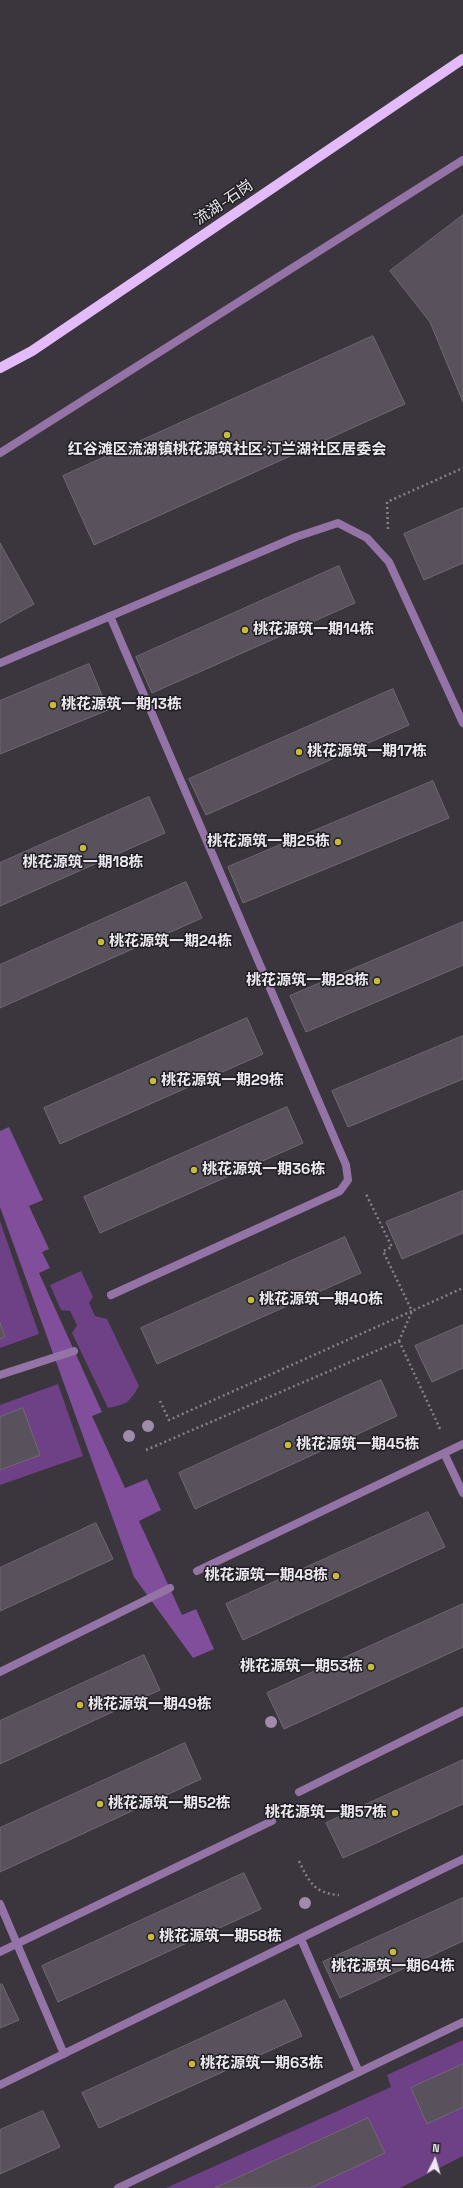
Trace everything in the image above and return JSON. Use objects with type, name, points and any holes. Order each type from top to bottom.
[{"type":"main road","name":"流湖-石岗","points":[[0,368],[38,347],[463,59]]},
{"type":"street","points":[[0,453],[463,160]]},
{"type":"street","points":[[0,663],[296,537],[338,523],[368,538],[389,562],[463,723]]},
{"type":"street","points":[[110,616],[346,1165],[348,1180],[340,1191],[111,1295]]},
{"type":"street","points":[[0,1375],[74,1351]]},
{"type":"street","points":[[196,1571],[463,1444]]},
{"type":"street","points":[[444,1453],[463,1493]]},
{"type":"street","points":[[0,1672],[170,1588]]},
{"type":"street","points":[[298,1792],[463,1711]]},
{"type":"street","points":[[0,1952],[272,1822]]},
{"type":"street","points":[[0,2085],[463,1859]]},
{"type":"street","points":[[0,1904],[64,2054]]},
{"type":"street","points":[[301,1938],[359,2072]]},
{"type":"street","points":[[118,2188],[463,2022]]},
{"type":"path","points":[[389,562],[387,502],[463,468]]},
{"type":"path","points":[[146,1450],[399,1340],[412,1311],[383,1251],[392,1246],[362,1186],[348,1180]]},
{"type":"path","points":[[160,1401],[168,1420],[463,1288]]},
{"type":"path","points":[[399,1340],[444,1437],[444,1453]]},
{"type":"path","points":[[299,1861],[308,1880],[315,1887],[327,1894],[342,1895]]},
{"type":"shaded area","points":[[9,1127],[43,1200],[29,1206],[49,1249],[42,1252],[50,1268],[39,1273],[102,1412],[92,1416],[125,1488],[147,1479],[161,1510],[139,1521],[182,1615],[196,1609],[214,1649],[193,1658],[134,1577],[0,1207],[0,1131]]},
{"type":"shaded area","points":[[0,1221],[39,1334],[0,1348]]},
{"type":"shaded area","points":[[81,1271],[93,1297],[89,1303],[95,1316],[107,1319],[139,1386],[133,1396],[124,1404],[108,1408],[72,1333],[77,1325],[70,1311],[61,1310],[50,1285]]},
{"type":"shaded area","points":[[58,1384],[83,1456],[0,1485],[0,1405]]},
{"type":"shaded area","points":[[463,2040],[463,2156],[400,2188],[166,2188],[391,2087],[387,2075]]},
{"type":"building","points":[[463,215],[463,402],[430,322],[390,271]]},
{"type":"building","points":[[373,336],[405,404],[94,545],[63,476]]},
{"type":"building","points":[[463,508],[463,563],[424,580],[404,534]]},
{"type":"building","points":[[0,543],[34,604],[0,623]]},
{"type":"building","name":"桃花源筑一期14栋","points":[[339,566],[355,603],[152,693],[136,657]]},
{"type":"building","name":"桃花源筑一期13栋","points":[[89,664],[108,710],[0,754],[0,701]]},
{"type":"building","name":"桃花源筑一期17栋","points":[[393,689],[409,725],[206,815],[189,779]]},
{"type":"building","name":"桃花源筑一期25栋","points":[[433,781],[449,818],[243,903],[228,867]]},
{"type":"building","name":"桃花源筑一期18栋","points":[[149,797],[165,833],[0,906],[0,863]]},
{"type":"building","name":"桃花源筑一期24栋","points":[[186,882],[202,918],[0,1008],[0,965]]},
{"type":"building","name":"桃花源筑一期28栋","points":[[463,922],[463,965],[306,1032],[290,996]]},
{"type":"building","name":"桃花源筑一期29栋","points":[[247,1018],[263,1054],[60,1144],[44,1108]]},
{"type":"building","points":[[463,1036],[463,1079],[348,1127],[332,1091]]},
{"type":"building","name":"桃花源筑一期36栋","points":[[287,1107],[303,1143],[100,1233],[84,1197]]},
{"type":"building","points":[[463,1191],[463,1233],[402,1259],[386,1222]]},
{"type":"building","name":"桃花源筑一期40栋","points":[[345,1237],[361,1273],[157,1364],[141,1328]]},
{"type":"building","points":[[0,1323],[5,1337],[0,1339]]},
{"type":"building","points":[[463,1325],[463,1368],[432,1382],[415,1346]]},
{"type":"building","name":"桃花源筑一期45栋","points":[[381,1380],[397,1416],[195,1509],[179,1473]]},
{"type":"building","points":[[23,1408],[40,1455],[0,1470],[0,1417]]},
{"type":"building","name":"桃花源筑一期48栋","points":[[428,1512],[445,1547],[243,1640],[226,1604]]},
{"type":"building","points":[[96,1523],[113,1559],[0,1611],[0,1568]]},
{"type":"building","name":"桃花源筑一期53栋","points":[[463,1604],[463,1647],[284,1729],[267,1693]]},
{"type":"building","name":"桃花源筑一期49栋","points":[[144,1655],[160,1690],[0,1764],[0,1721]]},
{"type":"building","name":"桃花源筑一期52栋","points":[[185,1743],[201,1779],[0,1872],[0,1828]]},
{"type":"building","name":"桃花源筑一期57栋","points":[[463,1760],[463,1804],[343,1858],[326,1823]]},
{"type":"building","name":"桃花源筑一期58栋","points":[[244,1873],[261,1909],[58,2002],[42,1966]]},
{"type":"building","name":"桃花源筑一期64栋","points":[[463,1898],[463,1941],[340,1998],[323,1962]]},
{"type":"building","points":[[2,1984],[19,2020],[0,2028],[0,1985]]},
{"type":"building","name":"桃花源筑一期63栋","points":[[285,2000],[302,2036],[99,2128],[82,2093]]},
{"type":"building","points":[[463,2064],[463,2107],[427,2124],[411,2088]]},
{"type":"building","points":[[43,2111],[60,2147],[0,2174],[0,2130]]},
{"type":"building","points":[[368,2118],[385,2153],[310,2188],[215,2188]]},
{"type":"place","name":"红谷滩区流湖镇桃花源筑社区·汀兰湖社区居委会","points":[[227,435]]},
{"type":"place","name":"桃花源筑一期14栋","points":[[245,630]]},
{"type":"place","name":"桃花源筑一期13栋","points":[[53,705]]},
{"type":"place","name":"桃花源筑一期17栋","points":[[299,752]]},
{"type":"place","name":"桃花源筑一期25栋","points":[[338,842]]},
{"type":"place","name":"桃花源筑一期18栋","points":[[83,848]]},
{"type":"place","name":"桃花源筑一期24栋","points":[[101,942]]},
{"type":"place","name":"桃花源筑一期28栋","points":[[377,981]]},
{"type":"place","name":"桃花源筑一期29栋","points":[[153,1081]]},
{"type":"place","name":"桃花源筑一期36栋","points":[[194,1170]]},
{"type":"place","name":"桃花源筑一期40栋","points":[[251,1300]]},
{"type":"place","name":"桃花源筑一期45栋","points":[[288,1445]]},
{"type":"place","name":"桃花源筑一期48栋","points":[[336,1576]]},
{"type":"place","name":"桃花源筑一期53栋","points":[[371,1667]]},
{"type":"place","name":"桃花源筑一期49栋","points":[[80,1705]]},
{"type":"place","name":"桃花源筑一期52栋","points":[[100,1804]]},
{"type":"place","name":"桃花源筑一期57栋","points":[[395,1813]]},
{"type":"place","name":"桃花源筑一期58栋","points":[[151,1937]]},
{"type":"place","name":"桃花源筑一期64栋","points":[[393,1952]]},
{"type":"place","name":"桃花源筑一期63栋","points":[[192,2064]]}]
